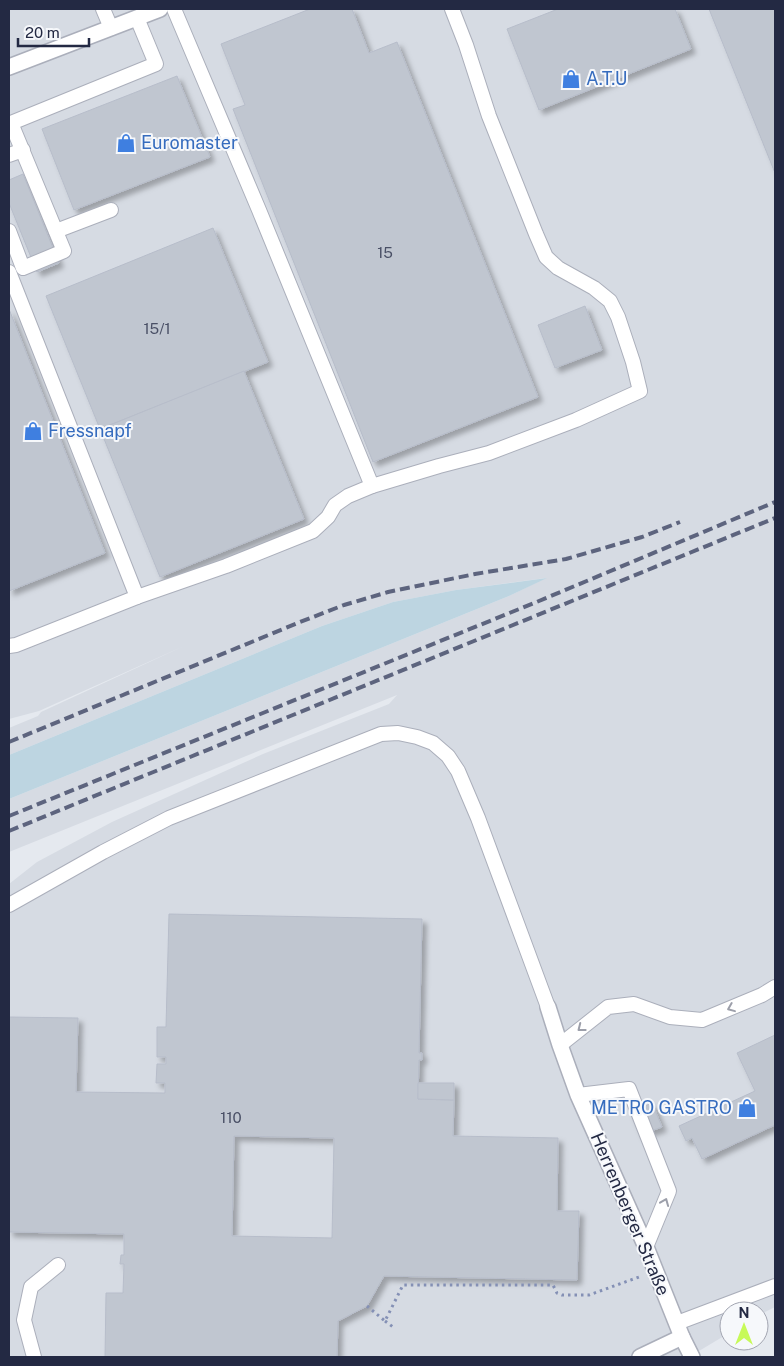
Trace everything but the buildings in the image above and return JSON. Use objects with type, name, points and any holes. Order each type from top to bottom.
[{"type":"street","points":[[9,67],[160,9]]},
{"type":"street","name":"Herrenberger Straße","points":[[548,1007],[578,1095],[646,1247],[692,1357]]},
{"type":"street","points":[[640,1357],[680,1330]]},
{"type":"lane","points":[[103,9],[111,28]]},
{"type":"lane","points":[[174,9],[372,486]]},
{"type":"lane","points":[[9,646],[16,645],[137,596],[226,566],[313,531],[328,517],[335,505],[348,496],[372,486],[489,453],[576,420],[640,391],[633,362],[618,317],[610,301],[594,288],[558,268],[546,257],[489,116],[452,9]]},
{"type":"lane","points":[[9,231],[23,268],[64,251],[10,123],[156,64],[137,18]]},
{"type":"lane","points":[[9,155],[23,150]]},
{"type":"lane","points":[[56,231],[111,210]]},
{"type":"lane","points":[[9,272],[137,596]]},
{"type":"lane","points":[[9,905],[103,852],[169,818],[381,734],[398,733],[433,743],[448,756],[458,771],[478,818],[548,1007]]},
{"type":"lane","points":[[560,1045],[608,1007],[634,1004],[670,1017],[702,1020],[762,996],[775,988]]},
{"type":"lane","points":[[578,1095],[629,1089],[669,1191],[646,1247]]},
{"type":"lane","points":[[34,1357],[24,1320],[31,1287],[58,1265]]},
{"type":"lane","points":[[680,1330],[775,1286]]},
{"type":"path","points":[[385,1321],[404,1285],[553,1285],[557,1293],[562,1295],[589,1295],[656,1271]]},
{"type":"path","points":[[367,1306],[393,1327]]},
{"type":"shaded area","points":[[9,9],[775,9],[775,1307],[769,1310],[769,1301],[719,1301],[719,1339],[689,1357],[9,1357],[9,884],[37,862],[112,822],[263,754],[389,704],[397,695],[9,852],[9,799],[509,596],[546,578],[456,590],[393,602],[322,626],[9,755],[9,728],[184,646],[39,711],[9,719]]},
{"type":"shaded area","points":[[547,578],[509,596],[9,799],[9,755],[322,626],[393,602],[456,590]]},
{"type":"railway","points":[[9,816],[539,601],[775,502]]},
{"type":"railway","points":[[9,831],[775,518]]},
{"type":"railway","points":[[9,742],[344,605],[388,592],[475,574],[566,559],[642,537],[680,522]]},
{"type":"place","name":"A.T.U","points":[[571,79]]},
{"type":"place","name":"Euromaster","points":[[126,143]]},
{"type":"place","name":"Fressnapf","points":[[33,431]]},
{"type":"place","name":"METRO GASTRO","points":[[747,1108]]}]
